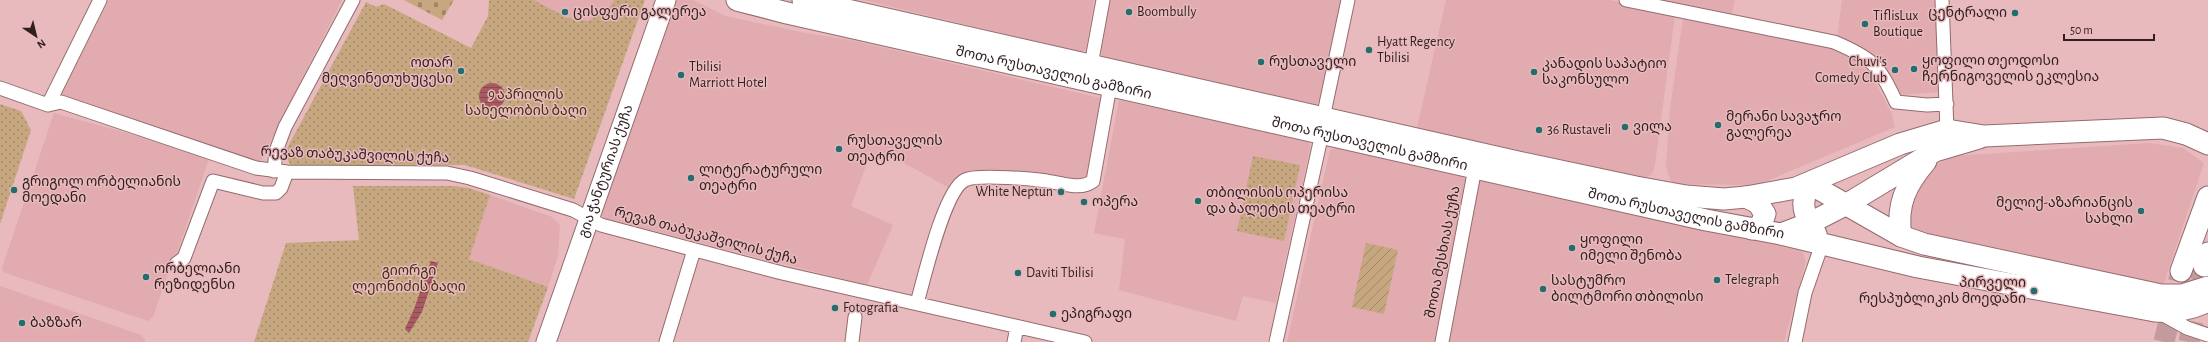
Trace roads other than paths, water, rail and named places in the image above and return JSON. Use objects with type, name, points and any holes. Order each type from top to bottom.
[{"type":"main road","name":"შოთა რუსთაველის გამზირი","points":[[737,0],[786,13],[1110,86],[1323,125],[1636,187],[1705,198],[1746,197],[1796,188],[1810,184],[1916,138],[1947,130],[1984,136],[2163,128],[2186,134],[2208,144]]},
{"type":"main road","name":"შოთა რუსთაველის გამზირი","points":[[810,1],[1091,65],[1323,125],[1475,168],[1752,229],[1781,234],[1810,223],[1847,204],[1871,188],[1935,151],[1984,136]]},
{"type":"main road","points":[[1901,236],[1899,222],[1900,205],[1911,180],[1935,151]]},
{"type":"main road","points":[[1858,162],[1853,168],[1852,179],[1862,188],[1871,188]]},
{"type":"main road","points":[[1822,244],[1804,211],[1803,201],[1810,184],[1901,236],[1924,244],[2161,295],[2182,295],[2208,287]]},
{"type":"main road","points":[[1746,197],[1758,203],[1765,214],[1761,225],[1752,229]]},
{"type":"main road","points":[[2180,271],[2208,197]]},
{"type":"main road","points":[[1781,234],[1945,273],[2167,312],[2190,309],[2208,301]]},
{"type":"street","points":[[48,105],[100,0]]},
{"type":"street","points":[[274,171],[276,151],[285,127],[352,0]]},
{"type":"street","name":"გია ჭანტურიას ქუჩა","points":[[546,342],[666,0]]},
{"type":"street","points":[[1091,65],[1103,0]]},
{"type":"street","points":[[1276,342],[1323,125],[1348,0]]},
{"type":"street","points":[[1626,0],[1834,42],[1853,50],[1879,70],[1896,102],[1927,105],[1947,104]]},
{"type":"street","points":[[1942,0],[1947,130]]},
{"type":"street","points":[[918,303],[945,210],[953,192],[964,180],[984,177],[1050,181],[1080,187],[1087,186],[1093,181],[1110,86]]},
{"type":"street","name":"რევაზ თაბუკაშვილის ქუჩა","points":[[0,88],[48,105],[61,102],[256,168],[287,172],[447,173],[470,178],[573,210],[601,225],[694,250],[782,273],[918,303],[1017,328],[1084,342]]},
{"type":"street","name":"შოთა მესხიას ქუჩა","points":[[1442,342],[1475,168]]},
{"type":"street","points":[[176,264],[184,258],[213,182],[263,193],[276,193],[281,188],[287,172]]},
{"type":"street","points":[[1795,342],[1805,293],[1822,244]]},
{"type":"street","points":[[666,342],[694,250]]},
{"type":"street","points":[[2155,310],[2186,328],[2208,335]]},
{"type":"street","points":[[852,342],[855,317]]},
{"type":"street","points":[[1014,342],[1017,328]]},
{"type":"tunnel","points":[[2189,342],[2204,266]]},
{"type":"tunnel","points":[[2164,342],[2181,271]]},
{"type":"place","name":"ცისფერი გალერეა","points":[[565,12]]},
{"type":"place","name":"Boombully","points":[[1129,12]]},
{"type":"place","name":"ცენტრალი","points":[[2015,13]]},
{"type":"place","name":"TiflisLux Boutique","points":[[1865,24]]},
{"type":"place","name":"Hyatt Regency Tbilisi","points":[[1369,50]]},
{"type":"place","name":"რუსთაველი","points":[[1261,62]]},
{"type":"place","name":"ყოფილი თეოდოსი ჩერნიგოველის ეკლესია","points":[[1914,69]]},
{"type":"place","name":"Chuvi's Comedy Club","points":[[1895,70]]},
{"type":"place","name":"ოთარ მეღვინეთუხუცესი","points":[[461,71]]},
{"type":"place","name":"კანადის საპატიო საკონსულო","points":[[1534,72]]},
{"type":"place","name":"Tbilisi Marriott Hotel","points":[[681,75]]},
{"type":"place","name":"მერანი სავაჯრო გალერეა","points":[[1718,125]]},
{"type":"place","name":"ვილა","points":[[1625,127]]},
{"type":"place","name":"36 Rustaveli","points":[[1539,130]]},
{"type":"place","name":"რუსთაველის თეატრი","points":[[839,149]]},
{"type":"place","name":"ლიტერატურული თეატრი","points":[[691,178]]},
{"type":"place","name":"გრიგოლ ორბელიანის მოედანი","points":[[14,190]]},
{"type":"place","name":"White Neptun","points":[[1061,192]]},
{"type":"place","name":"თბილისის ოპერისა და ბალეტის თეატრი","points":[[1198,201]]},
{"type":"place","name":"ოპერა","points":[[1084,202]]},
{"type":"place","name":"მელიქ-აზარიანცის სახლი","points":[[2141,211]]},
{"type":"place","name":"ყოფილი იმელი შენობა","points":[[1572,248]]},
{"type":"place","name":"Daviti Tbilisi","points":[[1018,273]]},
{"type":"place","name":"ორბელიანი რეზიდენსი","points":[[146,277]]},
{"type":"place","name":"Telegraph","points":[[1717,280]]},
{"type":"place","name":"სასტუმრო ბილტმორი თბილისი","points":[[1543,289]]},
{"type":"place","name":"პირველი რესპუბლიკის მოედანი","points":[[2034,291]]},
{"type":"place","name":"Fotografia","points":[[835,308]]},
{"type":"place","name":"ეპიგრაფი","points":[[1053,314]]},
{"type":"place","name":"ბაზზარ","points":[[22,323]]},
{"type":"park label","name":"9 აპრილის სახელობის ბაღი","points":[[526,104]]},
{"type":"park label","name":"გიორგი ლეონიძის ბაღი","points":[[409,280]]}]
